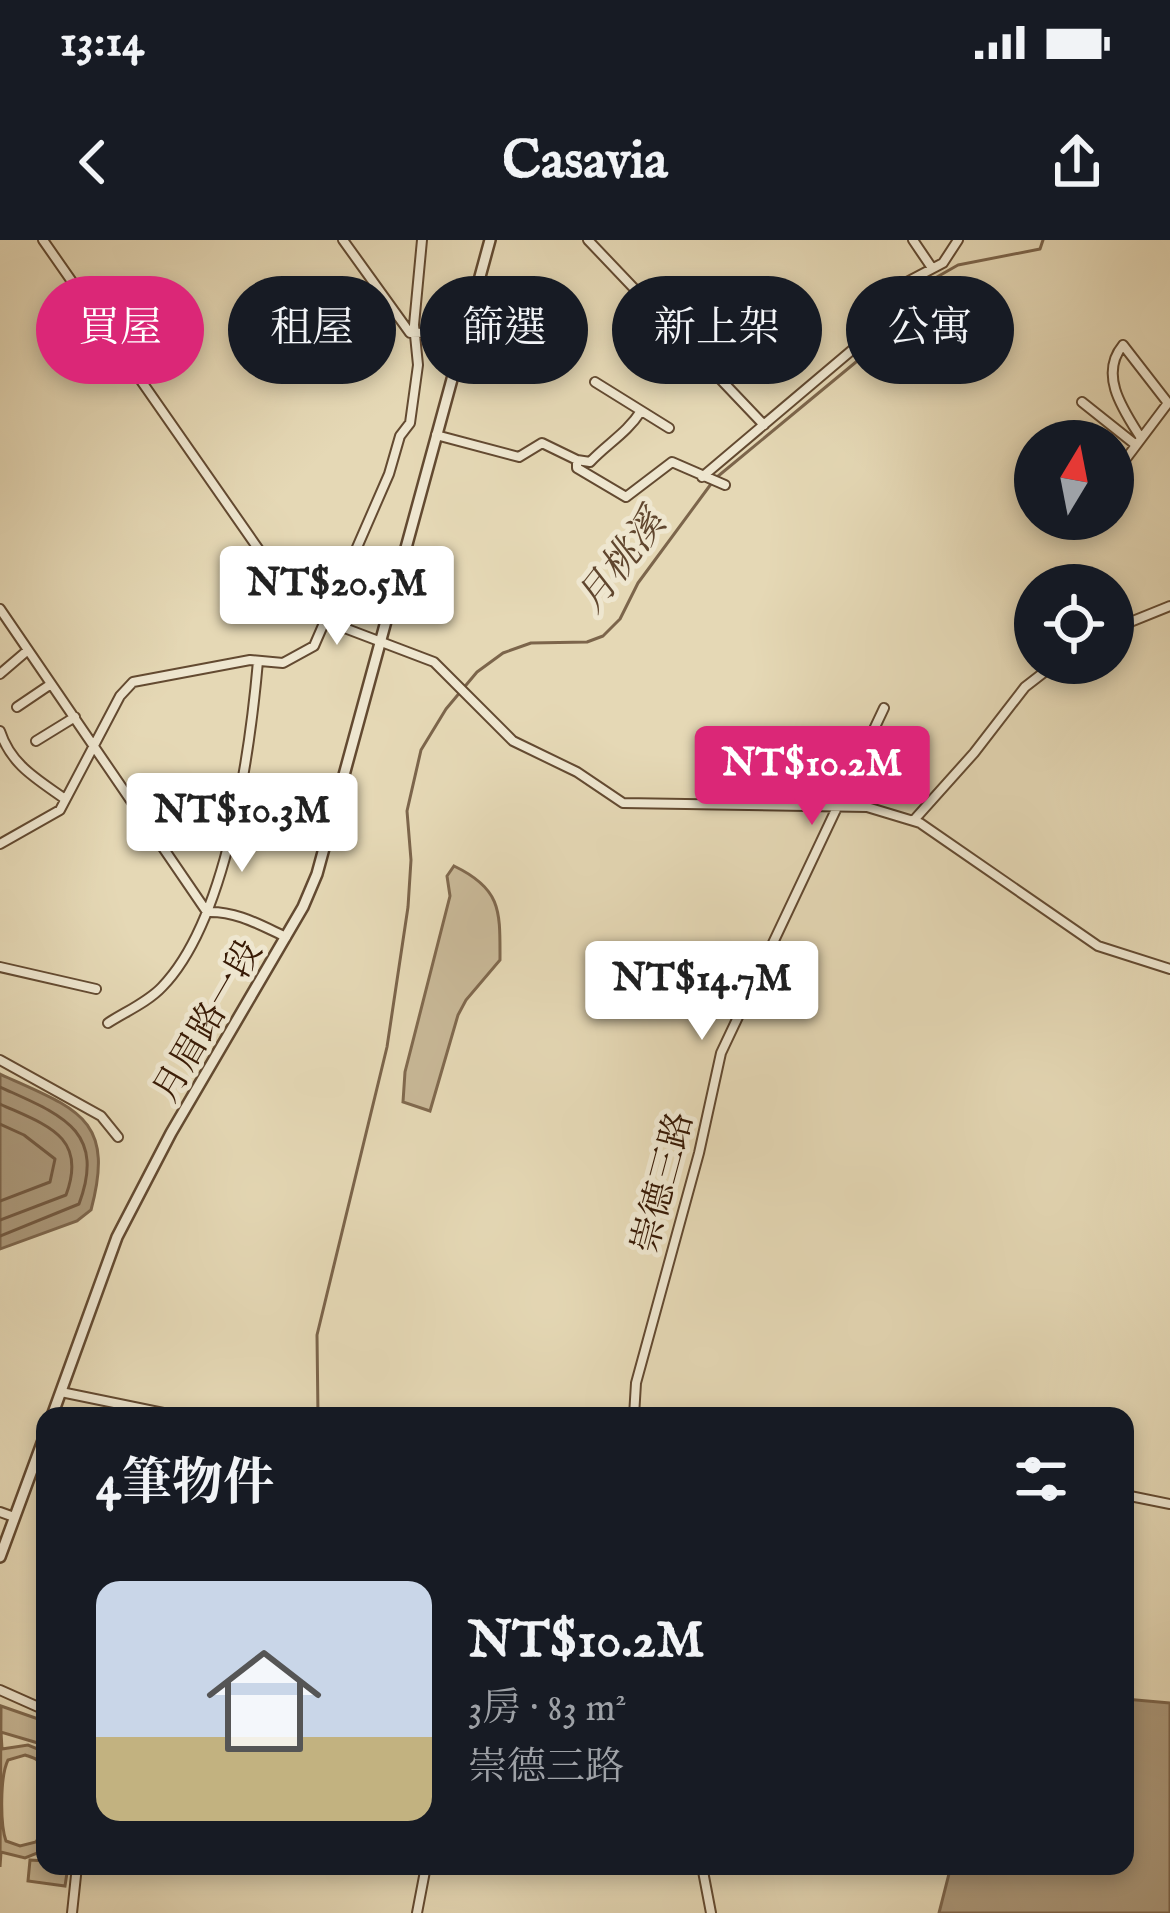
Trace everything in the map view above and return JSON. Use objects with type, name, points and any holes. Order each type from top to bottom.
[{"type":"street","points":[[43,240],[287,590],[326,621],[434,662],[513,741],[577,772],[623,803],[867,807],[914,820],[1098,946],[1170,969]]},
{"type":"street","points":[[344,240],[410,333],[417,332]]},
{"type":"street","points":[[0,844],[60,810],[120,696],[133,682],[258,661],[283,663],[314,646],[389,474],[400,436],[410,423],[418,365],[414,325],[422,240]]},
{"type":"street","name":"月眉路一段","points":[[481,276],[490,240]]},
{"type":"street","points":[[588,240],[764,425]]},
{"type":"street","points":[[913,240],[932,268]]},
{"type":"street","points":[[705,479],[884,323],[903,284],[943,262],[958,240]]},
{"type":"street","points":[[1134,447],[1168,403],[1123,345],[1117,353],[1113,384],[1138,442]]},
{"type":"street","points":[[596,382],[669,428]]},
{"type":"street","name":"月眉路一段","points":[[55,1407],[117,1237],[171,1133],[286,938],[316,874],[451,384]]},
{"type":"street","points":[[1082,402],[1138,442]]},
{"type":"street","points":[[436,435],[519,457],[542,443],[590,462],[610,441],[627,434],[641,411]]},
{"type":"street","points":[[578,460],[577,468],[626,497],[672,463],[724,485]]},
{"type":"street","points":[[1134,621],[1170,607]]},
{"type":"street","points":[[0,609],[207,912]]},
{"type":"street","points":[[0,674],[28,650]]},
{"type":"street","points":[[108,1022],[159,991],[178,969],[218,887],[246,768],[258,661]]},
{"type":"street","points":[[17,707],[52,684]]},
{"type":"street","points":[[914,820],[1029,684]]},
{"type":"street","name":"崇德三路","points":[[635,1407],[636,1383],[699,1154],[721,1053],[884,708]]},
{"type":"street","points":[[36,741],[75,717]]},
{"type":"street","points":[[0,731],[6,751],[22,768],[65,800]]},
{"type":"street","points":[[207,912],[225,911],[286,938]]},
{"type":"street","points":[[0,967],[96,989]]},
{"type":"street","points":[[0,1060],[101,1116],[118,1137]]},
{"type":"street","points":[[61,1392],[134,1407]]},
{"type":"street","points":[[0,1557],[36,1459]]},
{"type":"street","points":[[1134,1497],[1170,1504]]},
{"type":"street","points":[[0,1512],[14,1516]]},
{"type":"street","points":[[0,1690],[36,1706]]},
{"type":"street","points":[[72,1913],[76,1875]]},
{"type":"street","points":[[417,1913],[424,1875]]},
{"type":"street","points":[[704,1875],[711,1913]]},
{"type":"shaded area","points":[[454,866],[481,884],[495,903],[500,960],[458,1015],[430,1111],[403,1102],[405,1072],[450,896],[447,876]]},
{"type":"shaded area","points":[[1,1706],[36,1718],[36,1742],[1,1732],[2,1749],[36,1748],[36,1760],[25,1755],[8,1760],[2,1788],[6,1841],[20,1846],[36,1842],[36,1854],[25,1858],[1,1852],[0,1867]]},
{"type":"shaded area","points":[[30,1860],[36,1860],[36,1875],[67,1875],[65,1886],[28,1881]]},
{"type":"water","points":[[0,1074],[69,1108],[93,1135],[98,1154],[91,1210],[77,1221],[0,1249]]},
{"type":"water","points":[[1134,1700],[1170,1703],[1170,1913],[939,1913],[949,1875],[1134,1875]]},
{"type":"waterway","name":"月桃溪","points":[[717,477],[885,338],[930,281],[958,265],[1040,249],[1043,240]]},
{"type":"waterway","name":"月桃溪","points":[[318,1407],[317,1335],[387,1047],[408,907],[407,811],[421,750],[446,709],[477,672],[503,653],[531,643],[587,642],[603,636],[620,619],[638,583],[711,484]]}]
